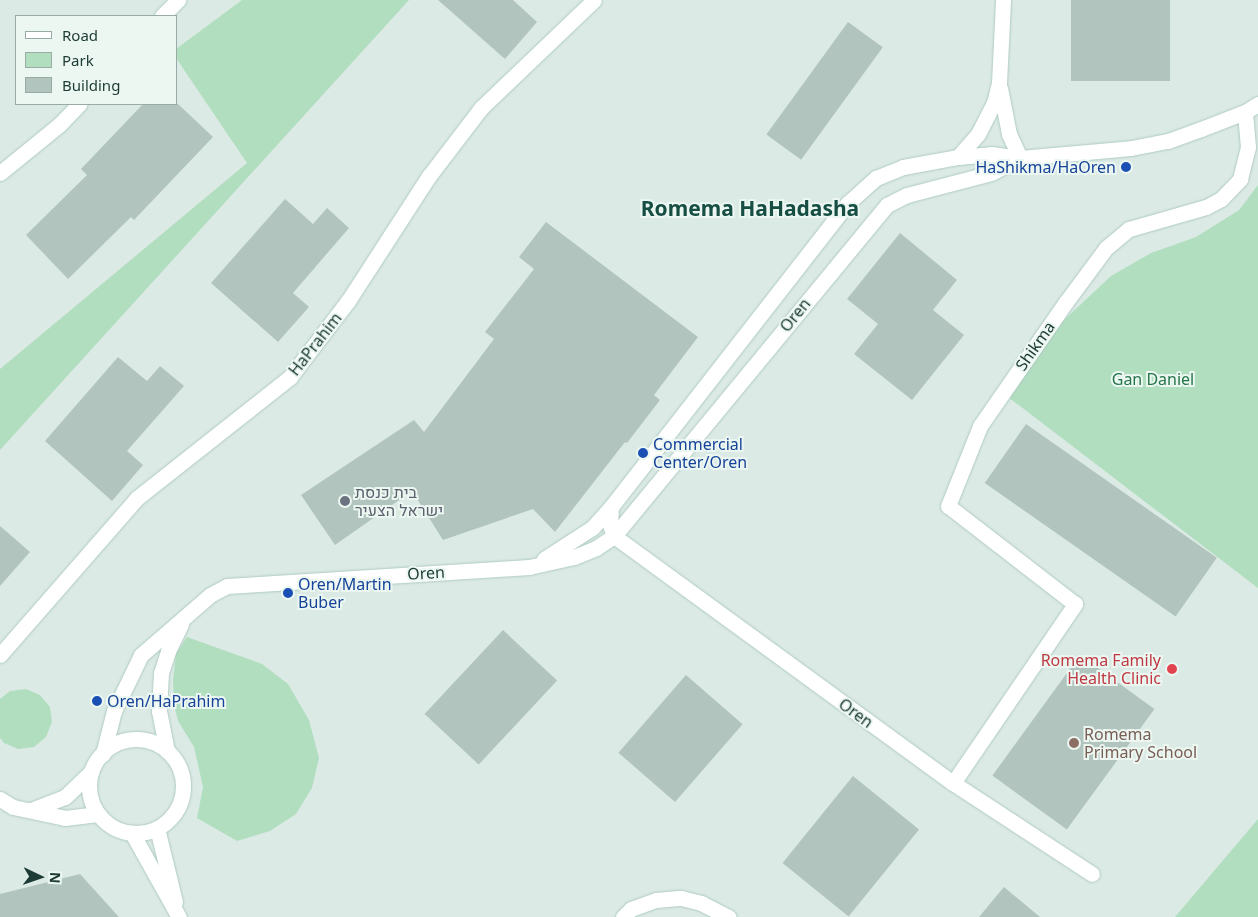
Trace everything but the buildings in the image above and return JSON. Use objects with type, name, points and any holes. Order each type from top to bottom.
[{"type":"street","points":[[163,15],[178,0]]},
{"type":"street","name":"HaPrahim","points":[[0,655],[137,498],[290,377],[348,301],[429,176],[481,108],[594,0]]},
{"type":"street","points":[[958,157],[978,134],[994,103],[999,83],[1003,0]]},
{"type":"street","points":[[999,83],[1009,134],[1020,158],[1131,148],[1168,140],[1245,112],[1258,104]]},
{"type":"street","points":[[0,173],[60,124],[78,105]]},
{"type":"street","name":"Shikma","points":[[953,783],[1075,604],[948,506],[980,426],[1106,248],[1129,228],[1206,207],[1221,199],[1240,179],[1248,147],[1245,112]]},
{"type":"street","name":"Oren","points":[[529,567],[592,528],[848,203],[876,178],[903,167],[958,157],[991,154],[1020,158]]},
{"type":"street","name":"Oren","points":[[103,754],[114,711],[142,655],[210,595],[227,586],[529,567],[574,558],[596,548],[614,536],[887,205],[908,195],[991,173],[1020,158]]},
{"type":"street","points":[[611,506],[610,525],[614,536]]},
{"type":"street","name":"Oren","points":[[614,536],[953,783],[1092,874]]},
{"type":"street","name":"Oren","points":[[167,751],[160,711],[162,673],[168,651],[183,618]]},
{"type":"street","points":[[31,810],[65,797],[91,772],[110,747],[124,741],[140,739],[154,743],[167,751],[179,768],[183,788],[176,810],[168,820],[158,828],[132,833],[119,830],[107,824],[98,814],[90,794],[91,772]]},
{"type":"street","points":[[0,799],[13,807],[65,818],[98,814]]},
{"type":"street","points":[[158,828],[179,916]]},
{"type":"street","points":[[132,833],[179,916]]},
{"type":"street","points":[[623,917],[631,909],[656,900],[680,898],[701,903],[729,917]]},
{"type":"green space","points":[[242,0],[409,0],[0,450],[0,369],[247,163],[178,61],[178,48]]},
{"type":"green space","name":"Gan Daniel","points":[[1258,185],[1258,588],[1008,397],[1064,320],[1111,276],[1151,253],[1196,237],[1239,210]]},
{"type":"green space","points":[[187,637],[262,664],[288,684],[309,720],[319,758],[312,788],[296,814],[270,831],[237,841],[197,818],[203,787],[194,747],[178,721],[174,704],[173,680],[176,654]]},
{"type":"green space","points":[[26,689],[40,695],[50,707],[52,722],[46,737],[34,747],[18,749],[4,743],[0,738],[0,699],[10,691]]},
{"type":"green space","points":[[1258,819],[1258,917],[1175,917]]},
{"type":"place","name":"HaShikma/HaOren","points":[[1126,167]]},
{"type":"place","name":"Commercial Center/Oren","points":[[643,453]]},
{"type":"place","name":"בית כנסת ישראל הצעיר","points":[[345,501]]},
{"type":"place","name":"Oren/Martin Buber","points":[[288,593]]},
{"type":"place","name":"Romema Family Health Clinic","points":[[1172,669]]},
{"type":"place","name":"Oren/HaPrahim","points":[[97,701]]},
{"type":"place","name":"Romema Primary School","points":[[1074,743]]},
{"type":"district","name":"Romema HaHadasha","points":[[750,208]]}]
